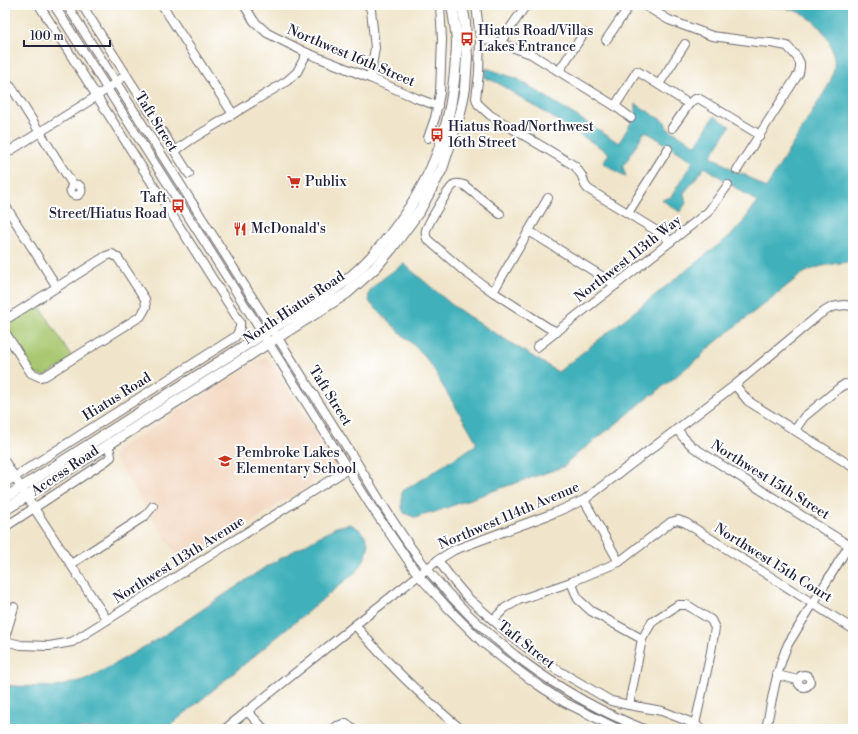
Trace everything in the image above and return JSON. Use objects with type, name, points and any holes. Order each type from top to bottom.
[{"type":"main road","name":"North Hiatus Road","points":[[5,510],[24,492],[270,336],[347,292],[369,273],[392,248],[420,210],[442,169],[460,113],[465,88],[467,57],[460,23],[452,5]]},
{"type":"main road","name":"North Hiatus Road","points":[[270,336],[343,282],[369,259],[392,233],[410,206],[433,164],[443,138],[450,109],[454,82],[457,41],[462,5]]},
{"type":"main road","name":"North Hiatus Road","points":[[5,498],[24,492],[107,445],[208,376]]},
{"type":"street","points":[[39,5],[97,96]]},
{"type":"street","name":"Taft Street","points":[[54,5],[216,260],[332,425],[405,538],[427,568],[455,601],[490,635],[521,660],[543,676],[601,710],[633,727],[644,729]]},
{"type":"street","name":"Taft Street","points":[[66,5],[225,254],[324,430],[371,506],[418,575],[482,642],[515,668],[564,702],[618,729]]},
{"type":"street","points":[[82,5],[189,174]]},
{"type":"street","points":[[162,5],[233,114]]},
{"type":"street","name":"Northwest 16th Street","points":[[244,5],[254,21],[267,33],[307,53],[438,106]]},
{"type":"street","points":[[368,5],[371,10],[375,48],[370,78]]},
{"type":"street","points":[[428,138],[438,106],[440,94],[442,39],[440,5]]},
{"type":"street","points":[[476,5],[480,38],[479,73],[476,98],[478,104],[490,115],[575,166],[588,189],[665,236],[670,242]]},
{"type":"street","points":[[500,43],[526,5]]},
{"type":"street","points":[[606,40],[630,5]]},
{"type":"street","points":[[644,5],[669,20],[712,36],[787,46],[797,56],[800,63],[799,73],[737,170]]},
{"type":"street","points":[[441,25],[478,22]]},
{"type":"street","points":[[559,71],[584,33]]},
{"type":"street","points":[[480,38],[500,43],[531,54],[631,118]]},
{"type":"street","points":[[658,84],[685,44]]},
{"type":"street","points":[[175,151],[287,81],[297,72],[307,53]]},
{"type":"street","points":[[614,106],[638,71],[689,104]]},
{"type":"street","points":[[5,154],[97,96],[126,75]]},
{"type":"street","points":[[5,81],[12,88],[73,185]]},
{"type":"street","name":"Hiatus Road","points":[[5,483],[235,336],[241,325],[97,96]]},
{"type":"street","points":[[672,128],[692,100],[698,98],[760,135]]},
{"type":"street","points":[[628,213],[668,149]]},
{"type":"street","points":[[500,214],[464,185],[458,183],[453,184],[432,218],[425,233],[427,239],[465,272],[493,292],[557,332]]},
{"type":"street","name":"Northwest 113th Way","points":[[537,347],[708,212],[728,185]]},
{"type":"street","points":[[493,292],[548,198]]},
{"type":"street","points":[[183,207],[192,202]]},
{"type":"street","points":[[5,205],[57,287]]},
{"type":"street","points":[[410,206],[420,210],[432,218]]},
{"type":"street","points":[[529,231],[616,285]]},
{"type":"street","points":[[5,320],[106,256],[112,254],[118,258],[145,299],[146,307],[140,316],[45,376],[40,377],[31,373],[5,332]]},
{"type":"street","points":[[216,260],[225,254]]},
{"type":"street","name":"Northwest 114th Avenue","points":[[225,729],[438,560],[454,550],[554,513],[584,500],[735,385],[820,314],[832,307],[844,305],[853,306]]},
{"type":"street","points":[[735,385],[748,401],[853,467]]},
{"type":"street","points":[[795,430],[804,417],[839,388],[849,385]]},
{"type":"street","points":[[324,430],[332,425]]},
{"type":"street","name":"Northwest 15th Street","points":[[677,429],[693,447],[852,544]]},
{"type":"street","name":"Access Road","points":[[5,527],[106,461],[111,456],[107,445]]},
{"type":"street","points":[[5,462],[107,620]]},
{"type":"street","name":"Northwest 113th Avenue","points":[[5,641],[21,645],[49,646],[72,642],[356,463]]},
{"type":"street","points":[[492,620],[505,608],[519,600],[571,582],[619,562],[584,500]]},
{"type":"street","points":[[71,564],[145,516],[153,506]]},
{"type":"street","name":"Northwest 15th Court","points":[[619,562],[671,522],[678,520],[686,523],[853,629]]},
{"type":"street","points":[[766,729],[781,659],[788,644],[852,544]]},
{"type":"street","points":[[438,560],[451,578],[468,597],[492,620],[549,665],[611,701],[628,705],[662,711],[698,726],[715,628],[711,620],[687,605],[678,605],[652,622],[642,639],[628,705]]},
{"type":"street","points":[[571,582],[578,599],[591,611],[642,639]]},
{"type":"street","points":[[5,637],[14,607]]},
{"type":"street","points":[[355,625],[375,649],[402,676],[433,706],[461,729]]},
{"type":"street","points":[[515,668],[521,660]]},
{"type":"street","points":[[777,675],[798,680]]},
{"type":"street","points":[[247,711],[264,729]]},
{"type":"street","points":[[333,729],[346,723],[354,729]]},
{"type":"shaded area","name":"Pembroke Lakes Elementary School","points":[[266,356],[337,467],[183,566],[113,455],[115,451]]},
{"type":"green space","points":[[36,300],[73,359],[45,376],[31,373],[5,332],[5,320]]},
{"type":"water","points":[[741,5],[853,5],[853,262],[814,268],[802,274],[722,337],[705,351],[700,358],[657,391],[654,395],[652,394],[567,462],[567,464],[563,467],[416,518],[404,513],[401,496],[403,491],[474,446],[476,441],[435,371],[423,354],[370,303],[369,294],[374,286],[404,264],[451,304],[468,316],[558,372],[732,234],[743,222],[757,202],[705,167],[684,193],[686,203],[680,212],[662,200],[671,197],[693,161],[645,131],[623,167],[626,177],[603,163],[609,153],[496,82],[485,78],[486,68],[518,79],[619,143],[636,114],[636,104],[665,122],[667,128],[696,145],[714,116],[730,126],[711,156],[766,188],[831,80],[834,67],[833,52],[822,30],[803,14],[788,9]]},
{"type":"water","points":[[350,524],[362,532],[368,543],[367,552],[358,570],[166,729],[5,729],[5,684],[13,686],[56,687],[90,678],[163,636],[267,566],[336,527]]},
{"type":"place","name":"Hiatus Road/Villas Lakes Entrance","points":[[467,39]]},
{"type":"place","name":"Hiatus Road/Northwest 16th Street","points":[[437,135]]},
{"type":"place","name":"Publix","points":[[294,182]]},
{"type":"place","name":"Taft Street/Hiatus Road","points":[[178,206]]},
{"type":"place","name":"McDonald's","points":[[240,229]]},
{"type":"place","name":"Pembroke Lakes Elementary School","points":[[225,461]]}]
